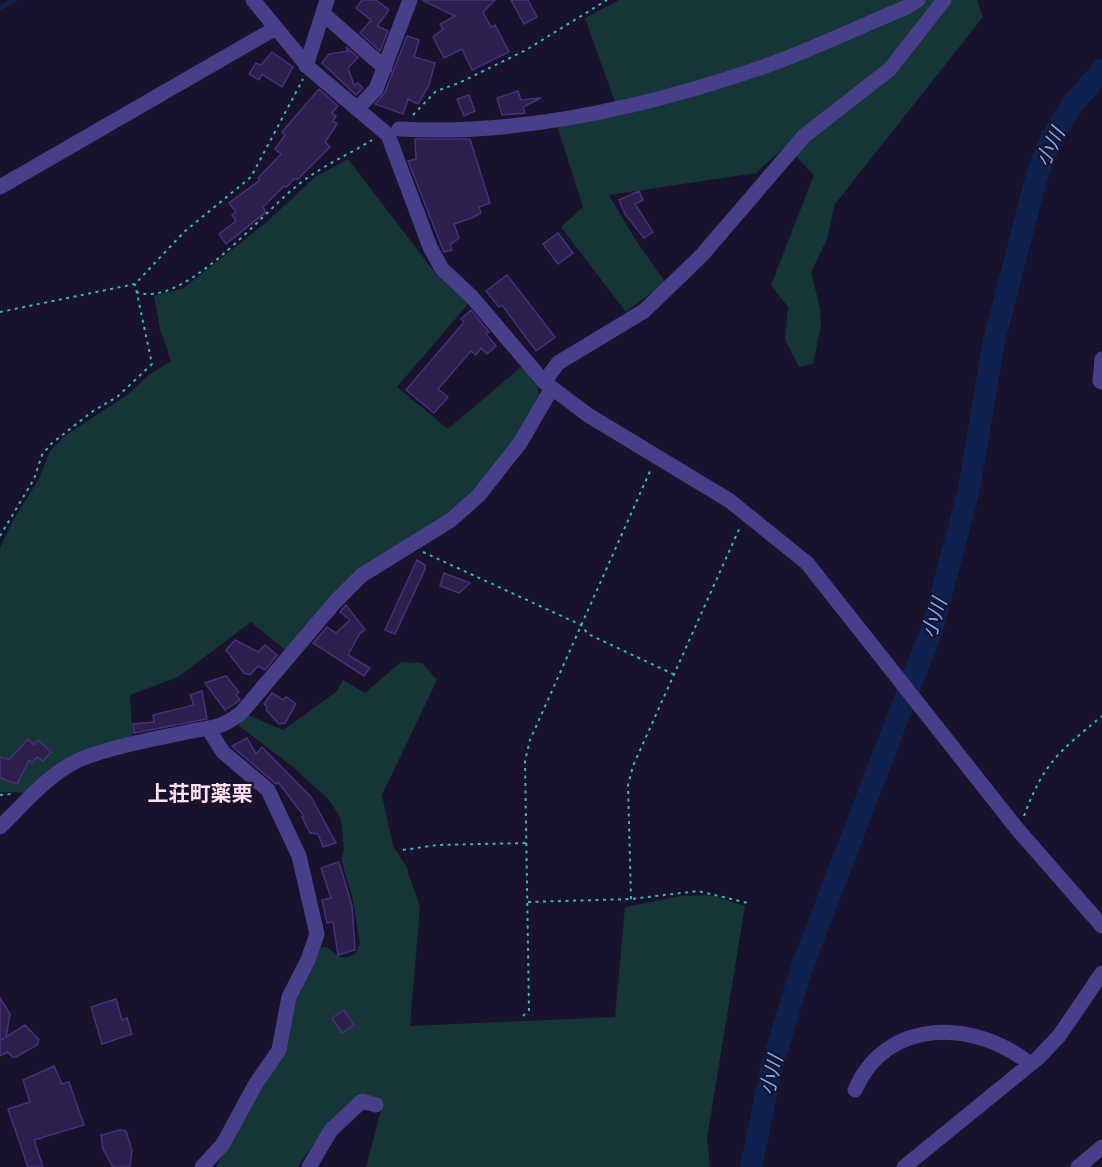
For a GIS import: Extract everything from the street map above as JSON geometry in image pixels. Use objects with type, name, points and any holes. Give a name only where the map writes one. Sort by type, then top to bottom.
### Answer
[{"type":"street","points":[[253,0],[274,29],[357,109],[392,131],[483,129],[586,114],[658,97],[761,68],[907,7],[918,0]]},
{"type":"street","points":[[308,62],[327,0]]},
{"type":"street","points":[[308,62],[321,42],[333,0]]},
{"type":"street","points":[[357,109],[376,89],[410,0]]},
{"type":"street","points":[[0,827],[61,770],[88,756],[190,731],[209,730],[227,723],[241,713],[335,602],[362,575],[451,520],[479,495],[520,443],[558,363],[644,311],[702,255],[804,136],[890,69],[945,0]]},
{"type":"street","points":[[328,18],[385,68]]},
{"type":"street","points":[[0,187],[274,29]]},
{"type":"street","points":[[392,131],[430,247],[442,269],[472,297],[548,385],[588,415],[656,459],[730,501],[807,563],[1018,830],[1102,926]]},
{"type":"street","points":[[1102,359],[1100,381],[1102,382]]},
{"type":"street","points":[[202,1167],[223,1144],[255,1085],[279,1050],[289,997],[308,960],[317,934],[299,856],[268,790],[223,752],[209,730]]},
{"type":"street","points":[[904,1167],[1030,1064],[1059,1036],[1102,973]]},
{"type":"street","points":[[855,1090],[867,1066],[878,1054],[906,1041],[942,1031],[970,1034],[993,1041],[1010,1048],[1030,1064]]},
{"type":"street","points":[[309,1167],[331,1130],[362,1101],[376,1105]]},
{"type":"street","points":[[1078,1167],[1102,1148]]},
{"type":"path","points":[[136,292],[152,295],[181,284],[245,234],[293,189],[392,131],[435,91],[526,50],[607,0]]},
{"type":"path","points":[[0,312],[135,284],[184,232],[251,177],[308,62]]},
{"type":"path","points":[[0,536],[34,479],[42,455],[51,444],[76,423],[117,397],[152,364],[135,284]]},
{"type":"path","points":[[523,1016],[529,1010],[525,760],[527,750],[656,459]]},
{"type":"path","points":[[632,899],[628,785],[633,766],[746,514]]},
{"type":"path","points":[[409,546],[581,625],[588,634],[674,674]]},
{"type":"path","points":[[1018,830],[1045,769],[1058,753],[1102,716]]},
{"type":"path","points":[[403,850],[437,845],[527,843]]},
{"type":"path","points":[[528,902],[632,899],[698,891],[748,903]]},
{"type":"green space","points":[[619,0],[977,0],[983,17],[835,204],[827,239],[811,272],[820,308],[821,325],[813,364],[799,367],[785,339],[788,307],[771,285],[814,175],[786,146],[756,173],[609,195],[635,239],[665,282],[626,312],[561,227],[583,207],[555,119],[617,108],[585,18]]},
{"type":"green space","points":[[348,159],[436,274],[469,303],[397,387],[448,429],[522,366],[538,388],[540,400],[487,479],[456,509],[389,553],[289,653],[251,622],[178,677],[130,695],[133,741],[28,793],[0,792],[0,548],[12,522],[39,479],[50,451],[66,435],[127,395],[149,375],[171,361],[160,329],[154,296],[184,288],[269,220],[315,177]]},
{"type":"green space","points":[[401,662],[422,663],[437,680],[382,795],[393,846],[406,866],[420,907],[410,1026],[615,1017],[625,907],[680,896],[710,895],[745,906],[707,1138],[710,1167],[366,1167],[383,1103],[359,1093],[312,1147],[298,1167],[216,1167],[283,1048],[290,1002],[318,948],[326,947],[340,956],[347,957],[356,953],[360,943],[352,896],[341,859],[344,850],[341,819],[329,800],[293,767],[238,725],[248,715],[283,730],[336,692],[343,680],[365,693]]},
{"type":"building","points":[[362,0],[376,0],[389,10],[377,26],[388,31],[380,51],[360,33],[371,20],[356,8]]},
{"type":"building","points":[[422,0],[495,0],[483,12],[491,27],[495,25],[509,52],[472,70],[462,49],[444,58],[433,37],[443,29],[440,24],[455,16]]},
{"type":"building","points":[[511,0],[528,0],[537,17],[524,24]]},
{"type":"building","points":[[407,36],[419,40],[414,57],[435,63],[429,85],[418,104],[408,99],[403,114],[375,104],[385,92]]},
{"type":"building","points":[[346,47],[358,57],[348,68],[354,85],[358,83],[363,88],[356,95],[322,63],[329,54],[348,51]]},
{"type":"building","points":[[272,52],[293,67],[282,87],[262,74],[259,80],[249,74],[256,63],[261,65]]},
{"type":"building","points":[[319,89],[338,106],[332,113],[336,116],[333,121],[337,124],[325,142],[330,147],[298,179],[284,186],[263,207],[266,212],[226,244],[219,234],[236,221],[232,215],[236,212],[229,203],[260,180],[258,178],[281,154],[275,149],[285,135],[282,132]]},
{"type":"building","points":[[518,91],[521,100],[541,98],[523,107],[525,113],[502,115],[497,98]]},
{"type":"building","points":[[469,95],[475,111],[464,116],[457,99]]},
{"type":"building","points":[[415,139],[470,139],[490,203],[479,207],[481,213],[454,224],[459,238],[450,245],[452,250],[444,252],[408,161],[416,159]]},
{"type":"building","points":[[639,191],[643,200],[635,204],[653,232],[644,238],[625,214],[619,200]]},
{"type":"building","points":[[558,233],[573,253],[558,264],[543,244]]},
{"type":"building","points":[[507,275],[555,337],[536,351],[502,305],[499,307],[486,291]]},
{"type":"building","points":[[471,310],[489,332],[486,334],[496,346],[487,354],[481,348],[476,355],[471,351],[438,389],[448,397],[434,413],[406,390],[464,322],[461,319]]},
{"type":"building","points":[[417,560],[425,565],[425,569],[395,634],[385,630]]},
{"type":"building","points":[[444,573],[470,583],[459,593],[440,586]]},
{"type":"building","points":[[346,605],[365,630],[360,633],[348,655],[370,668],[364,676],[313,643],[327,627],[336,633],[350,620],[340,612]]},
{"type":"building","points":[[235,640],[258,652],[265,645],[277,655],[265,670],[258,666],[250,675],[244,673],[226,650]]},
{"type":"building","points":[[226,676],[239,692],[236,694],[240,700],[225,710],[205,683]]},
{"type":"building","points":[[202,691],[207,719],[134,733],[133,724],[154,722],[153,715],[194,705],[190,695]]},
{"type":"building","points":[[272,693],[283,700],[286,697],[296,704],[285,723],[279,724],[266,710],[267,707],[264,704]]},
{"type":"building","points":[[247,738],[256,754],[262,747],[311,797],[336,843],[323,847],[318,834],[310,833],[302,817],[304,816],[278,782],[276,784],[232,746]]},
{"type":"building","points":[[28,739],[34,745],[38,740],[51,752],[43,761],[37,757],[32,763],[29,760],[17,784],[0,778],[0,757],[9,760]]},
{"type":"building","points":[[339,862],[352,906],[355,950],[338,955],[333,922],[327,923],[322,900],[331,898],[321,868]]},
{"type":"building","points":[[0,998],[10,1014],[6,1037],[25,1025],[39,1040],[37,1045],[16,1057],[12,1057],[8,1052],[0,1056],[0,1041],[3,1039],[0,1039]]},
{"type":"building","points":[[116,999],[122,1020],[127,1018],[132,1034],[102,1044],[91,1007]]},
{"type":"building","points":[[344,1010],[354,1025],[342,1033],[332,1018]]},
{"type":"building","points":[[54,1066],[62,1084],[69,1082],[84,1125],[34,1140],[43,1167],[28,1167],[8,1109],[30,1102],[23,1080]]},
{"type":"building","points":[[120,1130],[126,1131],[132,1150],[130,1167],[113,1167],[103,1149],[101,1135]]},
{"type":"waterway","points":[[0,8],[15,0]]},
{"type":"waterway","name":"小川","points":[[751,1167],[772,1066],[802,967],[933,626],[969,489],[994,341],[1037,175],[1051,139],[1072,105],[1102,70]]},
{"type":"district","name":"上荘町薬栗","points":[[200,794]]}]
